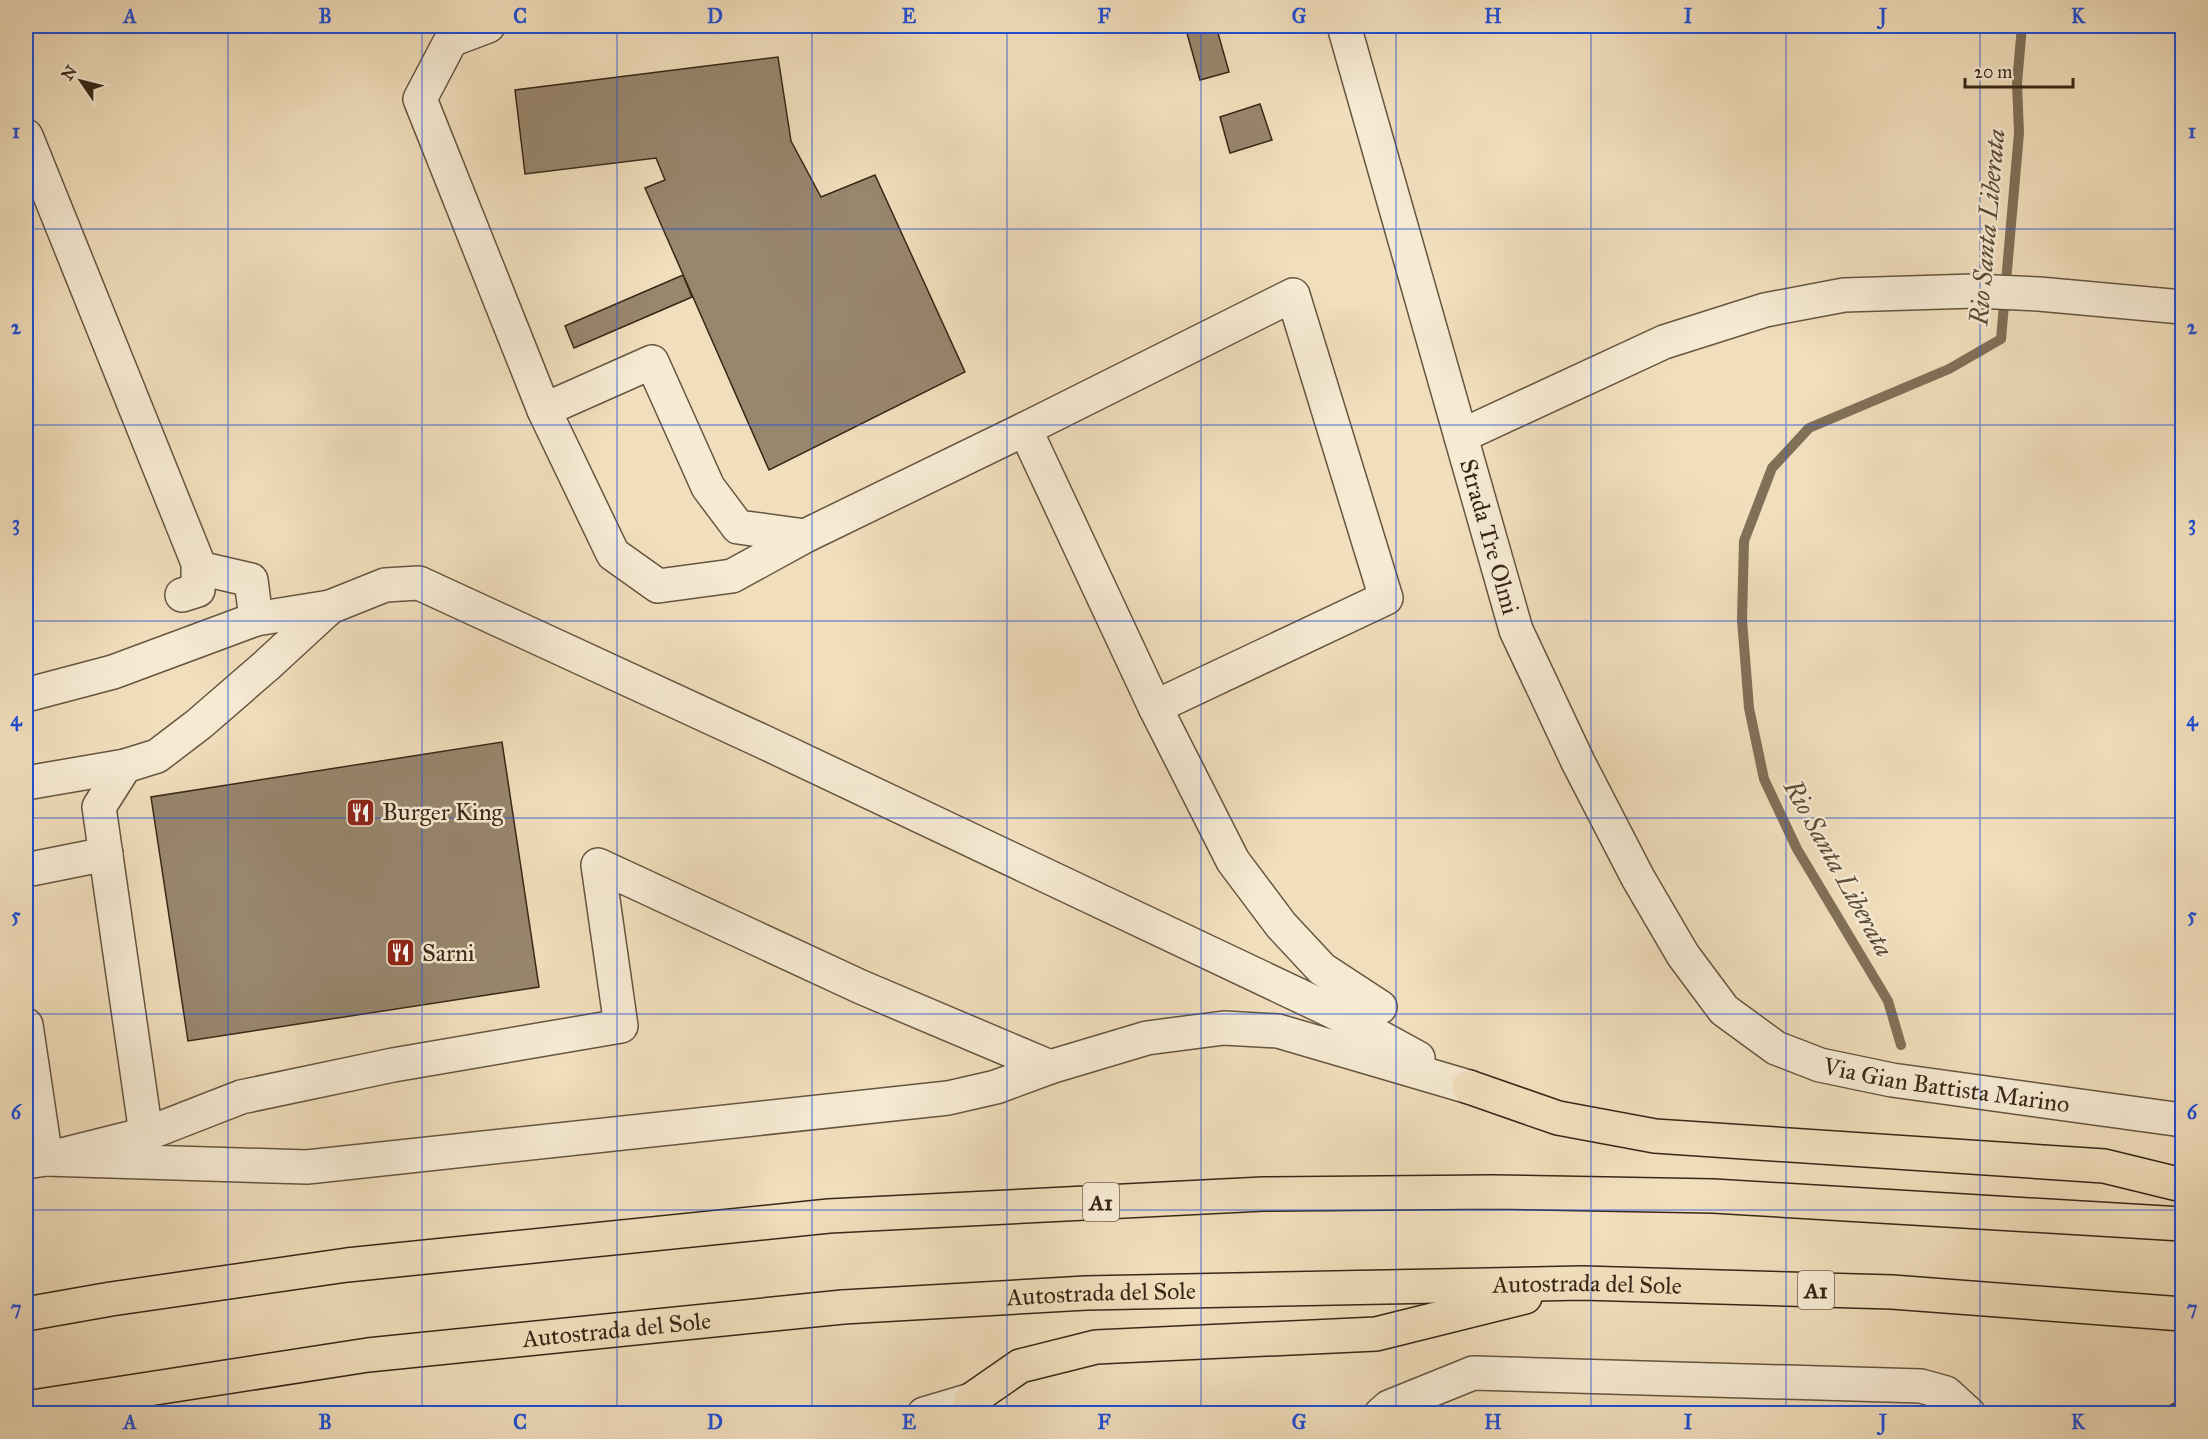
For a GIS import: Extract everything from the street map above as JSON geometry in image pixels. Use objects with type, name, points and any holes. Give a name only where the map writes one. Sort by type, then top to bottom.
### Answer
[{"type":"highway","points":[[1469,1087],[1558,1118],[1655,1136],[2104,1166],[2182,1185]]},
{"type":"highway","name":"A1","points":[[26,1314],[111,1299],[347,1265],[829,1216],[1263,1194],[1493,1192],[1713,1196],[2182,1224]]},
{"type":"highway","points":[[965,1407],[1020,1366],[1096,1347],[1376,1334],[1582,1283]]},
{"type":"highway","name":"Autostrada del Sole","points":[[26,1408],[368,1355],[843,1307],[1086,1293],[1582,1283],[1892,1292],[2182,1314]]},
{"type":"street","points":[[488,26],[451,40],[420,99],[544,410],[613,554],[658,586],[732,576],[805,536],[1293,295],[1386,598],[1155,707]]},
{"type":"street","name":"Strada Tre Olmi","points":[[1344,26],[1516,630],[1578,762],[1638,878],[1683,955],[1724,1010]]},
{"type":"street","points":[[26,136],[191,582],[251,580],[256,619]]},
{"type":"street","points":[[1461,436],[1664,342],[1765,310],[1844,295],[1974,291],[2039,294],[2182,307]]},
{"type":"street","points":[[544,410],[652,362],[708,487],[738,528],[805,536]]},
{"type":"street","points":[[1025,429],[1155,707],[1233,861],[1281,925],[1322,969],[1380,1007]]},
{"type":"street","points":[[26,696],[113,672],[256,619],[330,606],[385,585],[419,583],[755,738],[1332,1011],[1469,1087]]},
{"type":"street","points":[[26,783],[125,766],[157,756],[199,724],[330,606]]},
{"type":"street","points":[[125,766],[99,807],[146,1134]]},
{"type":"street","points":[[26,870],[106,854]]},
{"type":"street","points":[[36,1161],[146,1134],[241,1097],[393,1065],[621,1026],[598,865],[861,987],[1050,1067]]},
{"type":"street","name":"Via Gian Battista Marino","points":[[1724,1010],[1776,1048],[1821,1065],[1892,1080],[2182,1120]]},
{"type":"street","points":[[26,1025],[36,1161]]},
{"type":"street","points":[[36,1161],[307,1167],[948,1098],[996,1087],[1050,1067],[1147,1038],[1224,1028],[1278,1031],[1469,1087]]},
{"type":"street","points":[[1381,1413],[1389,1407],[1473,1373],[1921,1386],[1946,1393],[1969,1413]]},
{"type":"street","points":[[924,1413],[965,1407]]},
{"type":"building","points":[[1185,26],[1216,26],[1229,72],[1200,80]]},
{"type":"building","points":[[778,57],[791,141],[821,197],[875,175],[965,372],[769,470],[645,188],[665,180],[656,158],[525,174],[515,90]]},
{"type":"building","points":[[1260,104],[1272,140],[1230,153],[1220,117]]},
{"type":"building","points":[[683,275],[692,297],[574,348],[565,326]]},
{"type":"building","points":[[502,742],[539,987],[188,1041],[151,797]]},
{"type":"building","points":[[2182,1399],[2182,1414],[2170,1414],[2167,1407]]},
{"type":"waterway","name":"Rio Santa Liberata","points":[[1901,1045],[1888,1001],[1797,849],[1764,779],[1749,708],[1742,620],[1744,541],[1772,468],[1809,428],[1949,369],[2001,339],[2019,133],[2017,83],[2022,26]]},
{"type":"place","name":"Burger King","points":[[361,812]]},
{"type":"place","name":"Sarni","points":[[401,953]]}]
